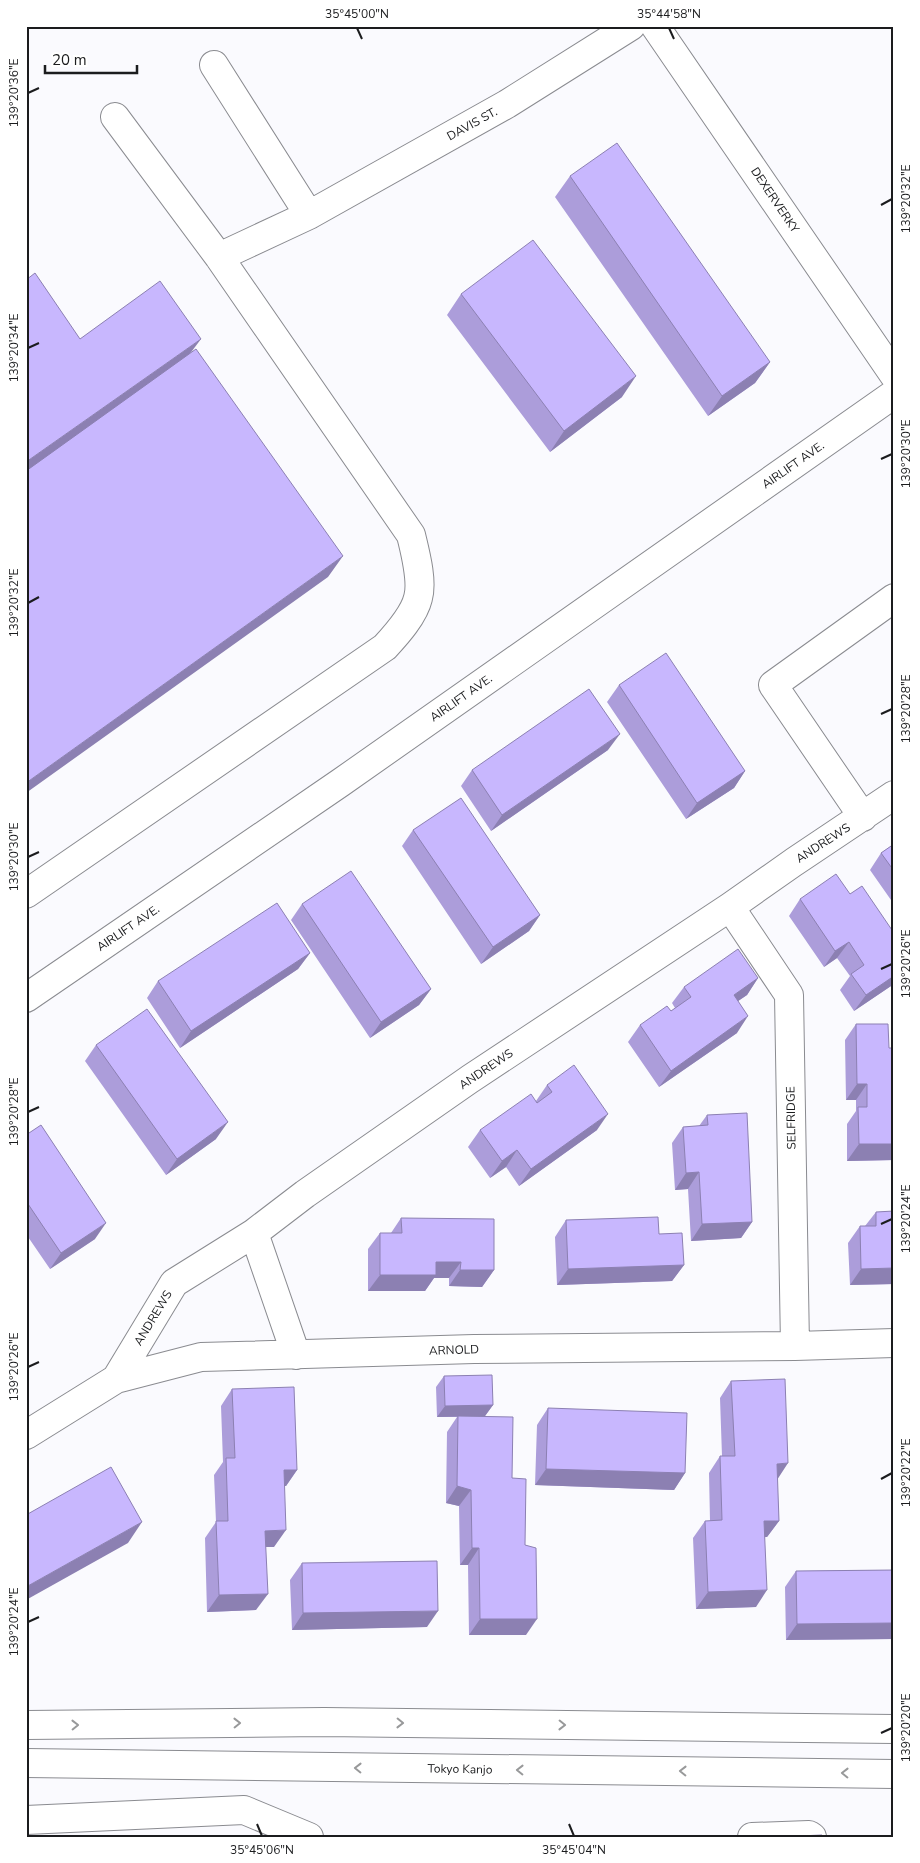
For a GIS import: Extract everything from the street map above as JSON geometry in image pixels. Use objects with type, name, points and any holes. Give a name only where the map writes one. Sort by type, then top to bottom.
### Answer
[{"type":"main road","name":"DAVIS ST.","points":[[219,257],[310,215],[508,104],[631,26]]},
{"type":"main road","name":"DEXERVERKY","points":[[655,26],[894,375]]},
{"type":"main road","points":[[214,65],[310,215]]},
{"type":"main road","points":[[26,894],[385,647],[404,626],[418,598],[418,569],[411,535],[219,257],[115,117]]},
{"type":"main road","name":"AIRLIFT AVE.","points":[[26,998],[332,789],[894,394]]},
{"type":"main road","points":[[863,817],[773,684],[894,598]]},
{"type":"main road","name":"ANDREWS","points":[[116,1379],[174,1283],[254,1233],[305,1194],[470,1079],[730,908],[794,862],[894,795]]},
{"type":"main road","name":"SELFRIDGE","points":[[730,908],[789,995],[795,1346]]},
{"type":"main road","points":[[254,1233],[296,1355]]},
{"type":"main road","name":"ARNOLD","points":[[116,1379],[201,1357],[474,1349],[795,1346],[894,1343]]},
{"type":"main road","points":[[26,1434],[116,1379]]},
{"type":"main road","points":[[26,1725],[324,1722],[894,1729]]},
{"type":"main road","name":"Tokyo Kanjo","points":[[26,1764],[894,1774]]},
{"type":"main road","points":[[26,1820],[244,1810],[309,1837]]},
{"type":"main road","points":[[752,1837],[809,1835],[812,1837]]},
{"type":"building","points":[[617,143],[770,362],[722,396],[570,176]]},
{"type":"building","points":[[533,240],[636,376],[564,431],[461,294]]},
{"type":"building","points":[[35,273],[80,339],[160,281],[201,339],[26,462],[26,280]]},
{"type":"building","points":[[196,349],[343,556],[26,783],[26,471]]},
{"type":"building","points":[[666,653],[745,771],[697,803],[619,685]]},
{"type":"building","points":[[589,689],[620,734],[502,815],[472,770]]},
{"type":"building","points":[[461,798],[540,915],[493,947],[413,830]]},
{"type":"building","points":[[894,844],[894,871],[881,853]]},
{"type":"building","points":[[351,871],[431,989],[381,1022],[302,904]]},
{"type":"building","points":[[836,874],[850,894],[862,886],[894,933],[894,976],[866,995],[851,974],[864,965],[849,942],[835,951],[800,899]]},
{"type":"building","points":[[277,903],[310,953],[191,1031],[158,981]]},
{"type":"building","points":[[738,949],[758,978],[734,995],[748,1016],[671,1071],[640,1025],[667,1006],[671,1011],[691,997],[684,987]]},
{"type":"building","points":[[147,1009],[228,1122],[177,1159],[96,1045]]},
{"type":"building","points":[[856,1024],[888,1024],[889,1048],[894,1048],[894,1144],[859,1144],[858,1107],[867,1107],[867,1084],[857,1084]]},
{"type":"building","points":[[574,1065],[608,1114],[531,1169],[517,1150],[502,1161],[480,1130],[531,1094],[537,1103],[552,1092],[547,1085]]},
{"type":"building","points":[[747,1113],[752,1222],[702,1224],[699,1172],[686,1173],[683,1127],[708,1125],[707,1115]]},
{"type":"building","points":[[41,1125],[106,1223],[61,1253],[26,1201],[26,1135]]},
{"type":"building","points":[[894,1211],[894,1268],[861,1269],[860,1226],[876,1226],[876,1212]]},
{"type":"building","points":[[658,1217],[659,1234],[682,1233],[684,1265],[568,1269],[566,1220]]},
{"type":"building","points":[[401,1218],[494,1219],[494,1270],[460,1270],[461,1262],[436,1262],[436,1275],[380,1275],[380,1233],[402,1233]]},
{"type":"building","points":[[492,1375],[493,1405],[445,1406],[444,1376]]},
{"type":"building","points":[[785,1379],[788,1463],[777,1464],[779,1521],[764,1521],[767,1590],[708,1592],[705,1521],[722,1520],[720,1456],[735,1456],[731,1381]]},
{"type":"building","points":[[294,1387],[297,1470],[284,1470],[286,1530],[265,1531],[268,1594],[219,1595],[216,1521],[228,1521],[226,1458],[235,1458],[232,1389]]},
{"type":"building","points":[[548,1408],[687,1413],[685,1473],[546,1469]]},
{"type":"building","points":[[458,1416],[513,1417],[512,1478],[526,1479],[525,1545],[536,1548],[537,1619],[480,1619],[479,1548],[472,1548],[471,1490],[457,1486]]},
{"type":"building","points":[[111,1467],[142,1522],[26,1587],[26,1515]]},
{"type":"building","points":[[437,1561],[438,1611],[303,1613],[302,1563]]},
{"type":"building","points":[[894,1570],[894,1623],[797,1624],[796,1571]]},
{"type":"building","points":[[822,1835],[822,1837],[775,1837]]}]
